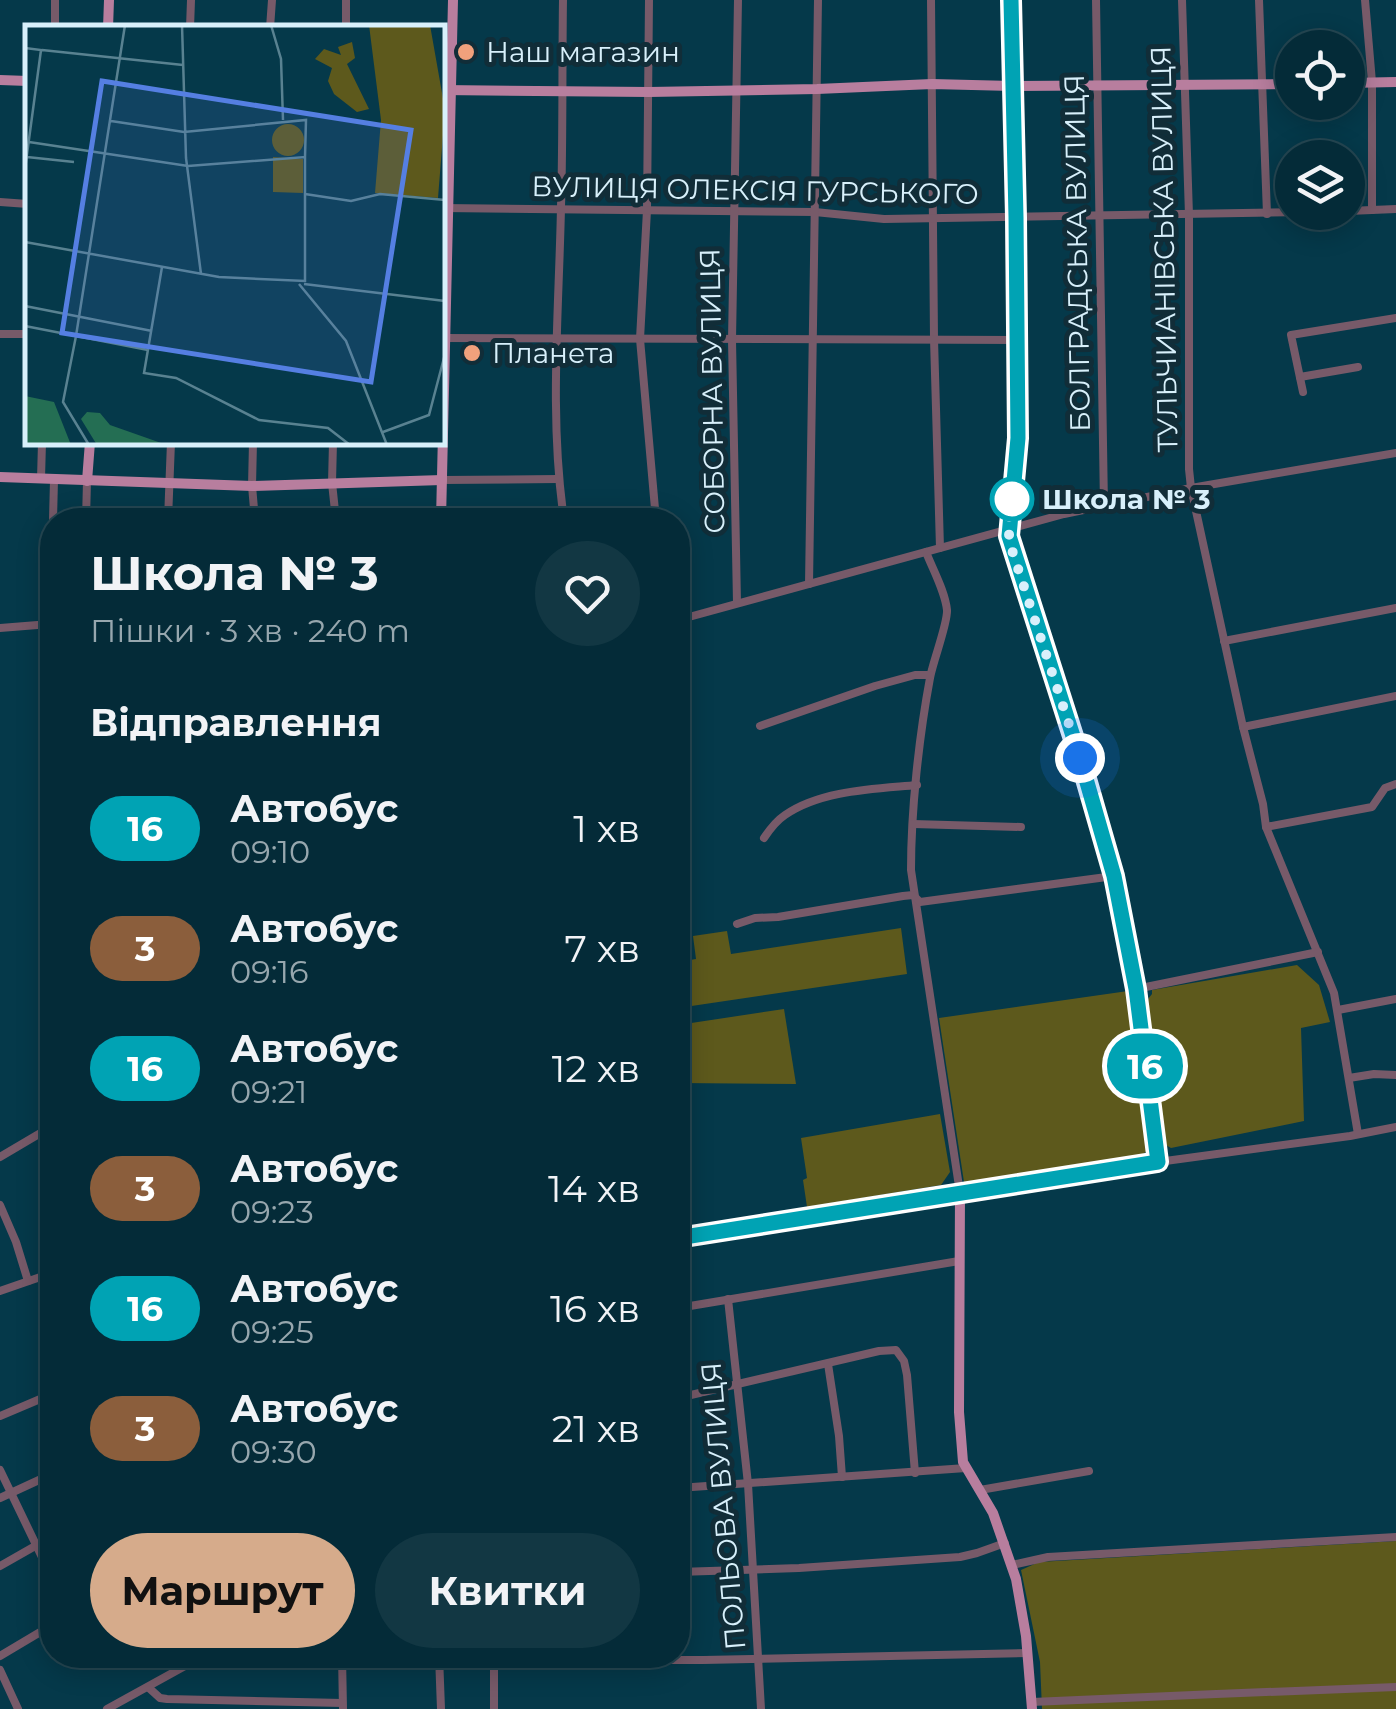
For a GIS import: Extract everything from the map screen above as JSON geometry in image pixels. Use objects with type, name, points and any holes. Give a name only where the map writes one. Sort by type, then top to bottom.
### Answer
[{"type":"main road","points":[[445,208],[446,90],[453,0]]},
{"type":"main road","points":[[690,1236],[1158,1162],[1136,989],[1114,876],[1008,530],[1018,438],[1010,0]]},
{"type":"main road","points":[[0,80],[25,81]]},
{"type":"main road","points":[[1365,82],[1396,82]]},
{"type":"main road","points":[[446,90],[649,92],[932,84],[1275,84]]},
{"type":"main road","points":[[87,481],[90,445]]},
{"type":"main road","points":[[441,508],[442,445]]},
{"type":"main road","points":[[0,477],[252,486],[442,480]]},
{"type":"main road","points":[[960,1193],[960,1438],[966,1468],[993,1513],[1012,1565],[1020,1596],[1032,1705]]},
{"type":"street","points":[[55,25],[56,0]]},
{"type":"street","points":[[190,25],[191,0]]},
{"type":"street","points":[[270,25],[272,0]]},
{"type":"street","points":[[562,508],[555,339],[563,0]]},
{"type":"street","points":[[649,0],[647,210],[640,339],[655,508]]},
{"type":"street","name":"СОБОРНА ВУЛИЦЯ","points":[[737,602],[732,340],[738,0]]},
{"type":"street","points":[[809,584],[818,0]]},
{"type":"street","points":[[931,0],[940,548]]},
{"type":"street","name":"БОЛГРАДСЬКА ВУЛИЦЯ","points":[[1096,0],[1104,506]]},
{"type":"street","name":"ТУЛЬЧИАНІВСЬКА ВУЛИЦЯ","points":[[1182,0],[1188,215],[1188,469],[1266,827],[1334,993],[1358,1134]]},
{"type":"street","points":[[1259,0],[1266,214]]},
{"type":"street","points":[[1365,0],[1372,82],[1372,210]]},
{"type":"street","points":[[0,202],[25,204]]},
{"type":"street","name":"ВУЛИЦЯ ОЛЕКСІЯ ГУРСЬКОГО","points":[[445,208],[816,212],[884,219],[1275,214]]},
{"type":"street","points":[[1365,210],[1396,209]]},
{"type":"street","points":[[1302,392],[1291,334],[1396,318]]},
{"type":"street","points":[[445,338],[1017,340]]},
{"type":"street","points":[[1300,377],[1358,366]]},
{"type":"street","points":[[41,479],[42,445]]},
{"type":"street","points":[[168,508],[171,445]]},
{"type":"street","points":[[253,445],[254,508]]},
{"type":"street","points":[[334,445],[335,508]]},
{"type":"street","points":[[690,616],[1047,518],[1191,488],[1396,453]]},
{"type":"street","points":[[442,480],[558,479]]},
{"type":"street","points":[[53,508],[54,480]]},
{"type":"street","points":[[86,508],[87,481]]},
{"type":"street","points":[[926,552],[947,611],[930,675],[916,786],[911,856],[913,895],[960,1193]]},
{"type":"street","points":[[1224,641],[1396,608]]},
{"type":"street","points":[[0,628],[40,625]]},
{"type":"street","points":[[760,726],[874,686],[930,675]]},
{"type":"street","points":[[1243,727],[1396,696]]},
{"type":"street","points":[[1266,827],[1372,807],[1384,788],[1396,784]]},
{"type":"street","points":[[764,838],[784,815],[808,804],[844,794],[916,786]]},
{"type":"street","points":[[913,824],[1021,827]]},
{"type":"street","points":[[913,895],[920,902],[1114,876]]},
{"type":"street","points":[[737,924],[913,895]]},
{"type":"street","points":[[1136,989],[1318,952]]},
{"type":"street","points":[[1338,1010],[1396,999]]},
{"type":"street","points":[[1349,1078],[1396,1075]]},
{"type":"street","points":[[1158,1162],[1396,1128]]},
{"type":"street","points":[[0,1157],[40,1138]]},
{"type":"street","points":[[0,1206],[28,1282]]},
{"type":"street","points":[[690,1306],[959,1261]]},
{"type":"street","points":[[0,1291],[40,1278]]},
{"type":"street","name":"ПОЛЬОВА ВУЛИЦЯ","points":[[728,1299],[748,1484],[761,1709]]},
{"type":"street","points":[[690,1395],[896,1350],[901,1354],[908,1389],[914,1472]]},
{"type":"street","points":[[828,1364],[842,1477]]},
{"type":"street","points":[[0,1416],[40,1399]]},
{"type":"street","points":[[690,1487],[966,1468]]},
{"type":"street","points":[[0,1470],[40,1550]]},
{"type":"street","points":[[980,1490],[1090,1472]]},
{"type":"street","points":[[0,1498],[40,1479]]},
{"type":"street","points":[[1012,1565],[1048,1557],[1396,1537]]},
{"type":"street","points":[[690,1572],[960,1556],[1005,1543]]},
{"type":"street","points":[[0,1566],[38,1545]]},
{"type":"street","points":[[0,1656],[40,1633]]},
{"type":"street","points":[[690,1659],[1028,1653]]},
{"type":"street","points":[[107,1709],[182,1668]]},
{"type":"street","points":[[149,1688],[166,1699],[342,1706],[342,1668]]},
{"type":"street","points":[[440,1668],[442,1709]]},
{"type":"street","points":[[494,1668],[494,1709]]},
{"type":"street","points":[[0,1670],[18,1709]]},
{"type":"street","points":[[1032,1705],[1396,1687]]},
{"type":"shaded area","points":[[901,928],[907,974],[690,1006],[690,960],[696,959],[693,936],[727,931],[731,954]]},
{"type":"shaded area","points":[[1297,965],[1319,985],[1330,1022],[1301,1028],[1304,1121],[1171,1148],[1164,1144],[1148,999],[1152,990]]},
{"type":"shaded area","points":[[1128,991],[1147,1151],[1136,1159],[964,1182],[939,1018]]},
{"type":"shaded area","points":[[784,1009],[796,1084],[690,1083],[690,1023]]},
{"type":"shaded area","points":[[940,1114],[950,1172],[941,1185],[807,1207],[801,1138]]},
{"type":"shaded area","points":[[1396,1541],[1396,1709],[1042,1709],[1040,1662],[1021,1570],[1039,1562]]},
{"type":"bus line","name":"16","points":[[690,1236],[1158,1162],[1136,989],[1114,876],[1009,536],[1018,438],[1011,0]]},
{"type":"place","name":"Наш магазин","points":[[466,52]]},
{"type":"place","name":"Планета","points":[[472,353]]},
{"type":"place","name":"Школа № 3","points":[[1012,499]]},
{"type":"route","points":[[1012,499],[1010,544],[1080,758]]}]
